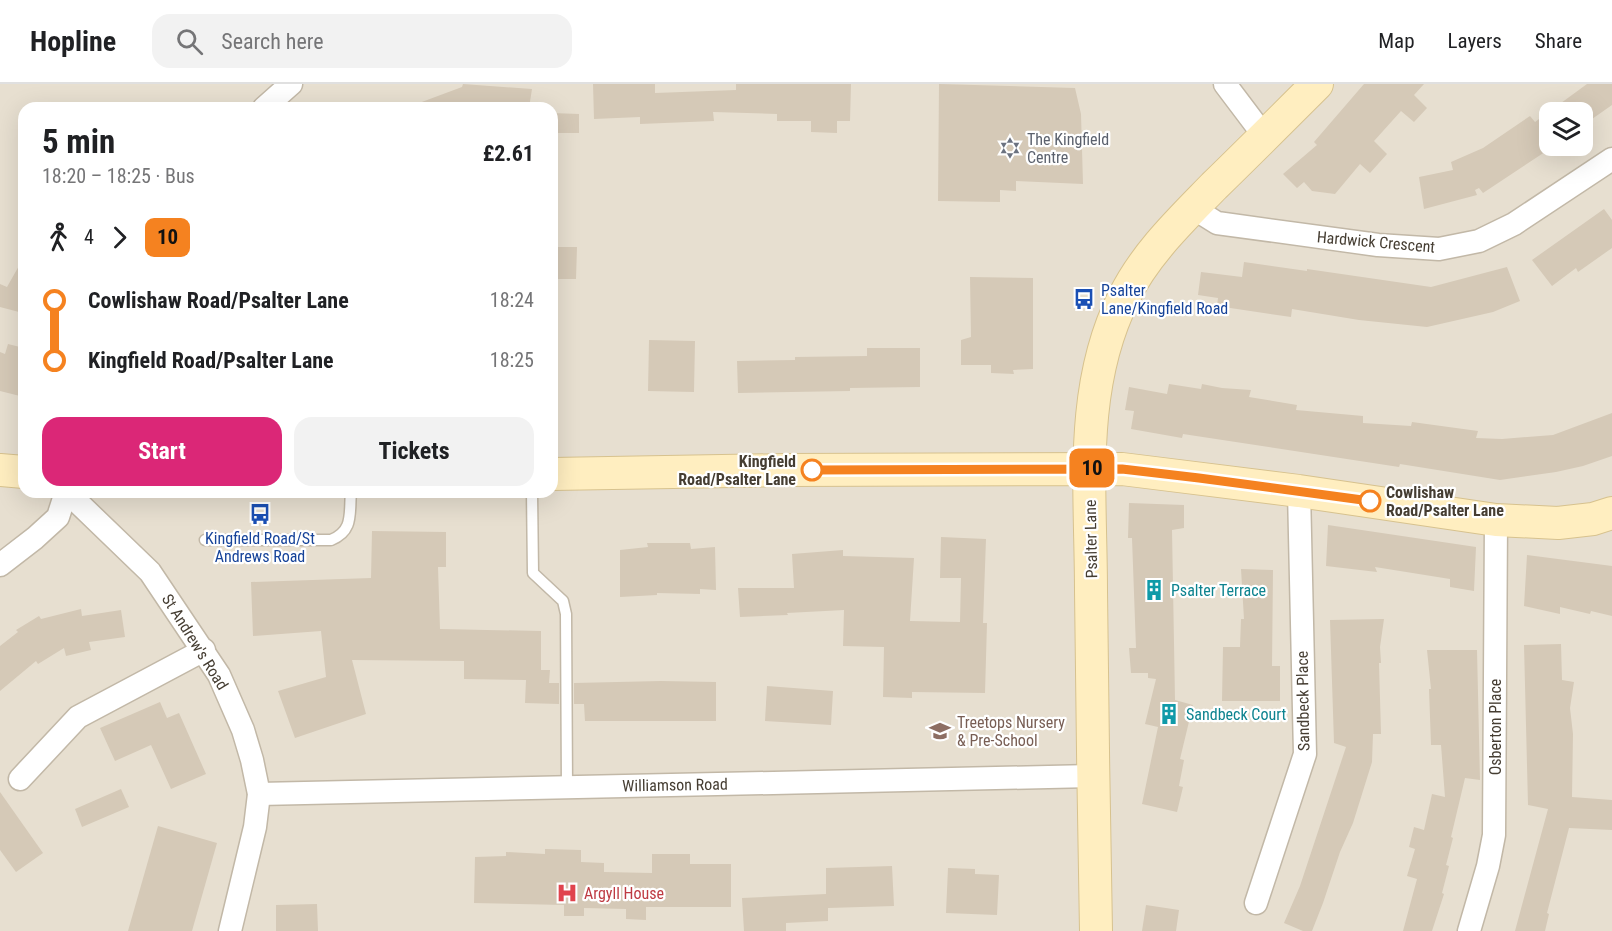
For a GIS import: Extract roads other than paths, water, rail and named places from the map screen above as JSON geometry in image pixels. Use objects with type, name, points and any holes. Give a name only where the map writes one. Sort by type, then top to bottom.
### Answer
[{"type":"street","points":[[271,102],[291,84]]},
{"type":"street","points":[[1225,84],[1265,137]]},
{"type":"street","name":"Psalter Lane","points":[[1096,931],[1092,776],[1090,468],[1094,394],[1106,340],[1124,297],[1152,253],[1193,208],[1317,84]]},
{"type":"street","name":"Hardwick Crescent","points":[[1193,208],[1217,223],[1378,245],[1439,249],[1479,241],[1514,224],[1612,159]]},
{"type":"street","points":[[558,474],[1090,468],[1135,470],[1299,491],[1496,520],[1558,523],[1606,519]]},
{"type":"street","points":[[0,470],[18,472]]},
{"type":"street","name":"Sandbeck Place","points":[[1256,903],[1305,754],[1299,491]]},
{"type":"street","points":[[0,565],[58,517],[65,498]]},
{"type":"street","name":"St Andrew's Road","points":[[73,498],[150,572],[219,675],[243,730],[259,794],[255,828],[230,931]]},
{"type":"street","name":"Osberton Place","points":[[1469,931],[1488,866],[1494,835],[1496,520]]},
{"type":"street","points":[[20,779],[78,717],[204,650]]},
{"type":"street","name":"Williamson Road","points":[[259,794],[1092,776]]},
{"type":"lane","points":[[205,540],[331,540],[343,536],[348,529],[351,498]]},
{"type":"lane","points":[[532,498],[533,573],[563,601],[566,614],[567,788]]},
{"type":"place","name":"The Kingfield Centre","points":[[1010,148]]},
{"type":"place","name":"Psalter Lane/Kingfield Road","points":[[1084,299]]},
{"type":"place","name":"Kingfield Road/Psalter Lane","points":[[812,470]]},
{"type":"place","name":"Cowlishaw Road/Psalter Lane","points":[[1370,501]]},
{"type":"place","name":"Kingfield Road/St Andrews Road","points":[[260,514]]},
{"type":"place","name":"Psalter Terrace","points":[[1154,590]]},
{"type":"place","name":"Sandbeck Court","points":[[1169,714]]},
{"type":"place","name":"Treetops Nursery & Pre-School","points":[[940,731]]},
{"type":"place","name":"Argyll House","points":[[567,893]]}]
